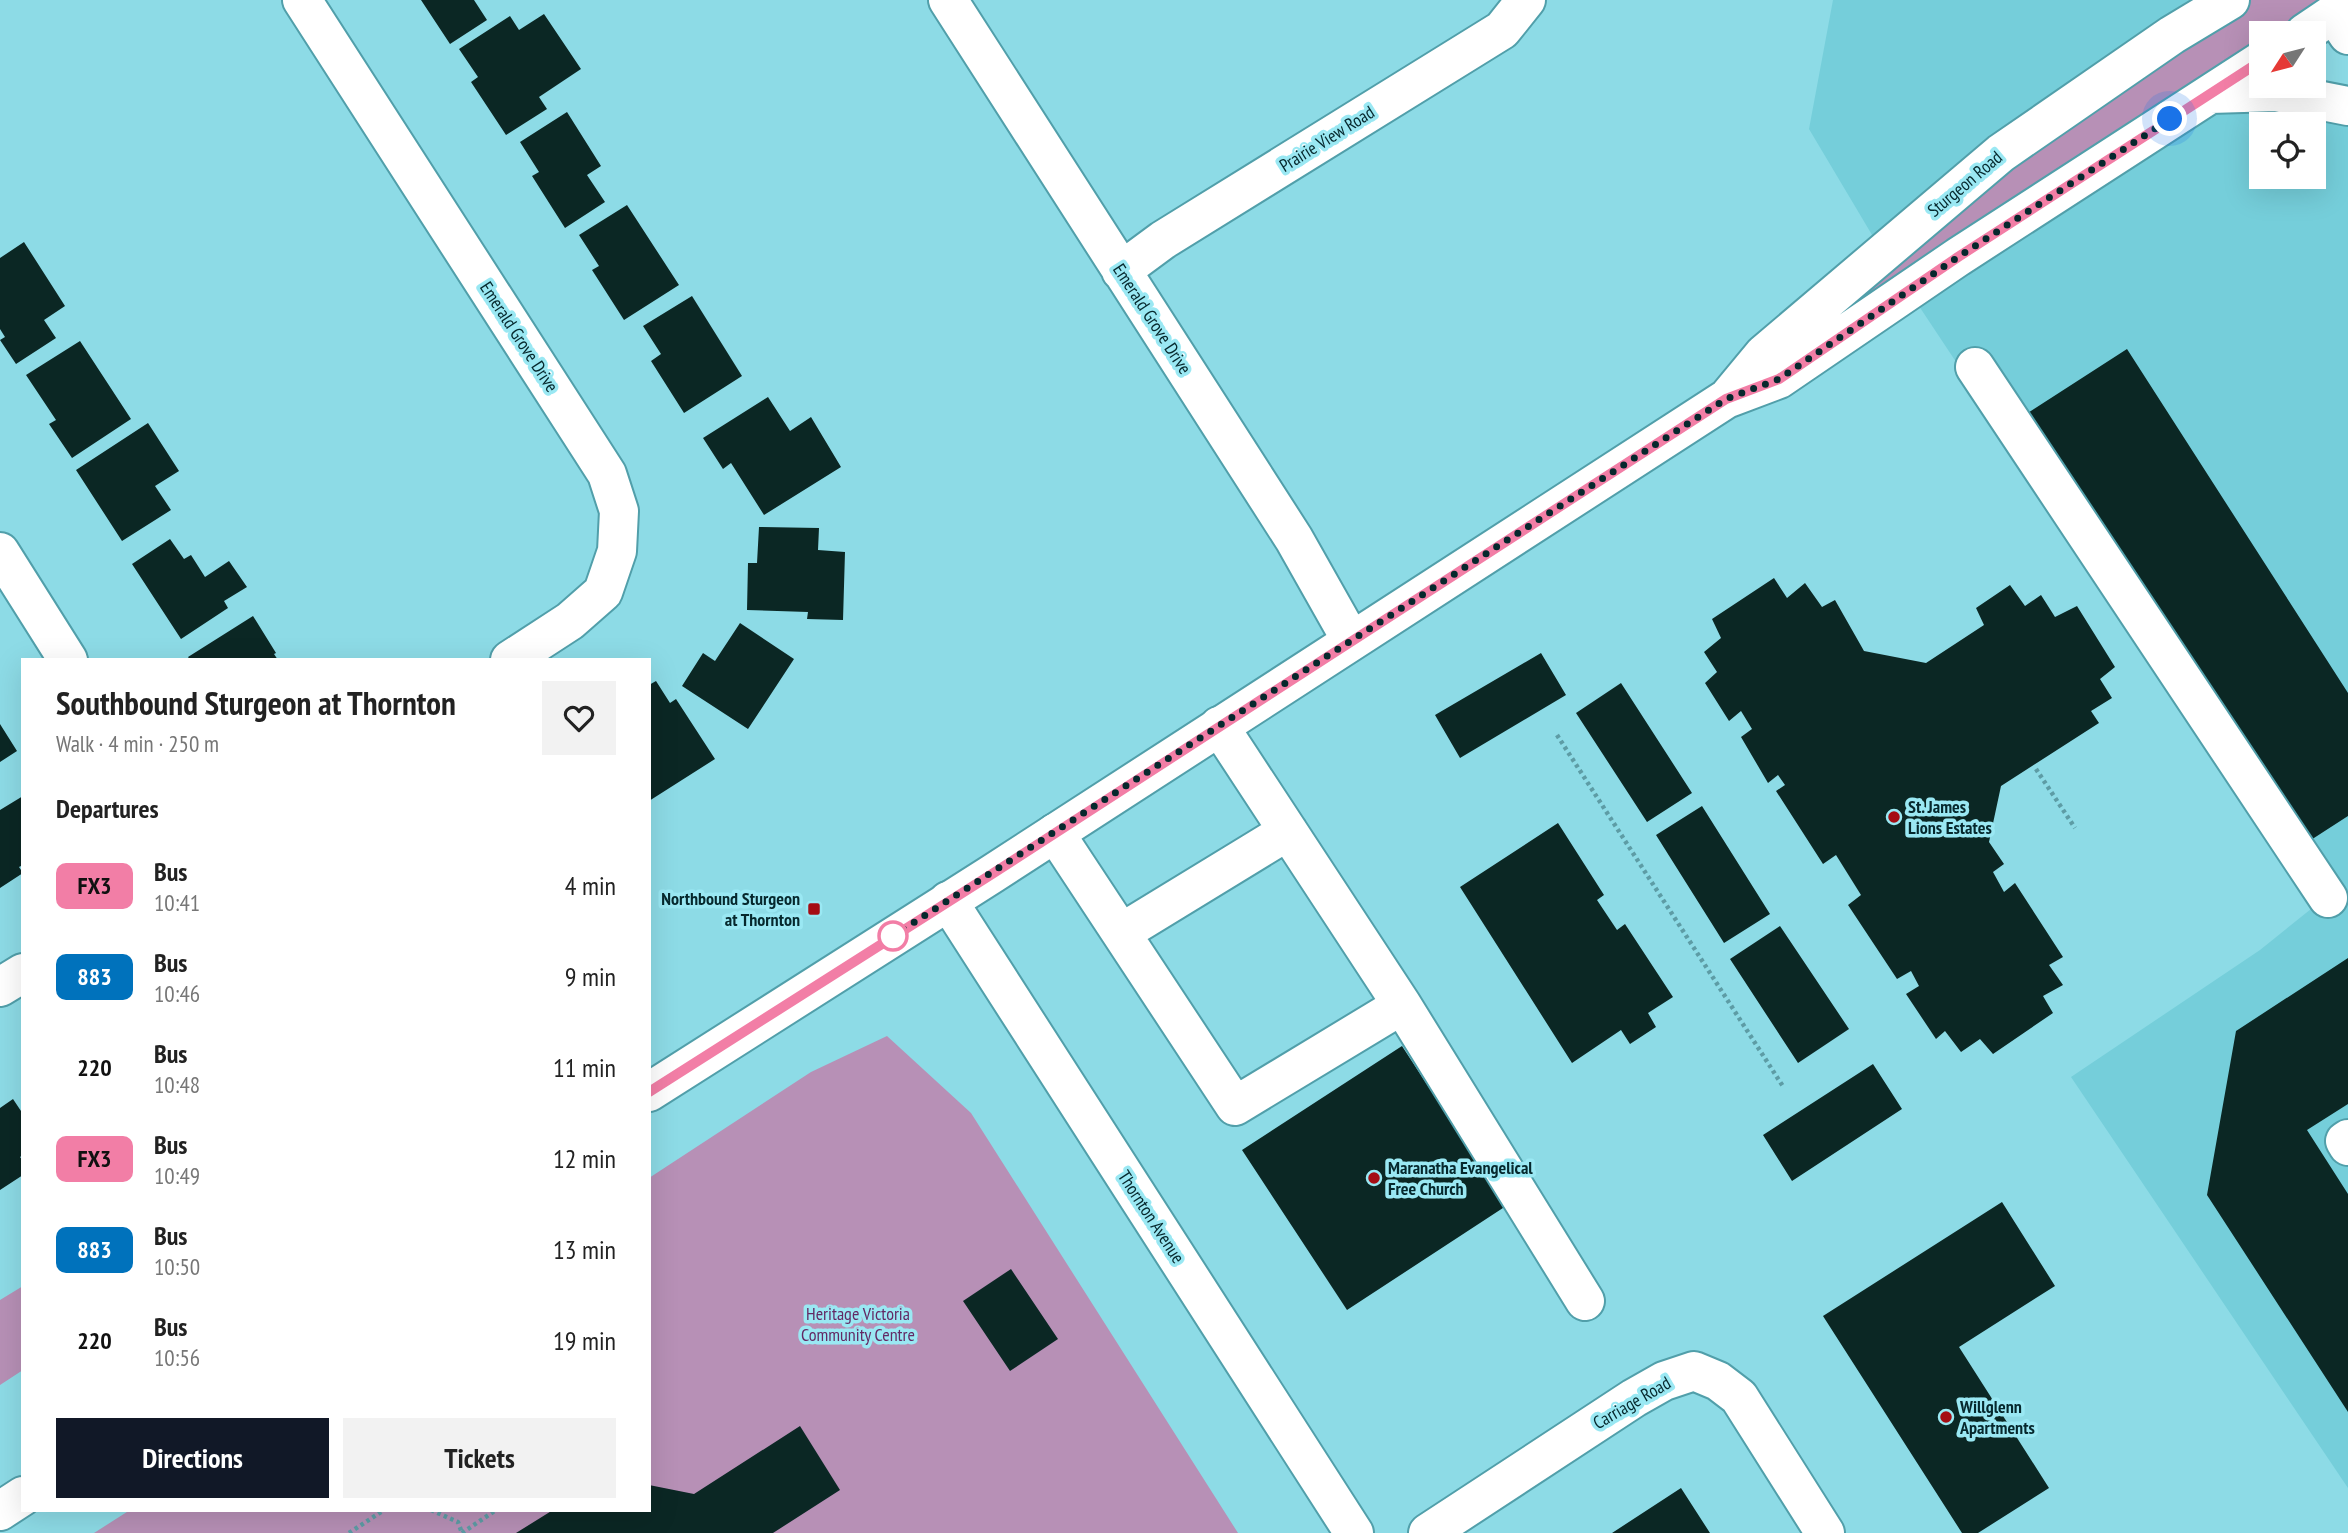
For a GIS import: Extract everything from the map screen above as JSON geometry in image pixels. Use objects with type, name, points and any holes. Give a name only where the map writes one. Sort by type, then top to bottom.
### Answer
[{"type":"street","name":"Emerald Grove Drive","points":[[302,0],[607,474],[619,511],[617,551],[604,592],[570,621],[513,658]]},
{"type":"street","name":"Emerald Grove Drive","points":[[948,0],[1294,539],[1351,640]]},
{"type":"street","name":"Prairie View Road","points":[[1121,271],[1163,240],[1502,30],[1526,0]]},
{"type":"street","points":[[2172,36],[2190,0]]},
{"type":"street","name":"Sturgeon Road","points":[[1726,399],[1764,354],[2001,153],[2172,36],[2230,0]]},
{"type":"street","name":"Sturgeon Road","points":[[651,1091],[1726,399],[1779,379],[1958,257],[2249,68]]},
{"type":"street","points":[[2208,94],[2276,92],[2348,106]]},
{"type":"street","points":[[1975,367],[2328,898]]},
{"type":"street","points":[[0,552],[67,658]]},
{"type":"street","points":[[1219,726],[1402,1005],[1586,1301]]},
{"type":"street","points":[[1121,933],[1288,831]]},
{"type":"street","points":[[1055,833],[1235,1106],[1402,1005]]},
{"type":"street","name":"Thornton Avenue","points":[[947,901],[1354,1533]]},
{"type":"street","points":[[0,987],[21,974]]},
{"type":"street","points":[[2348,1139],[2345,1141],[2348,1146]]},
{"type":"street","name":"Carriage Road","points":[[1428,1533],[1634,1398],[1664,1381],[1694,1371],[1718,1381],[1739,1397],[1825,1533]]},
{"type":"street","points":[[0,1511],[21,1497]]},
{"type":"path","points":[[1557,735],[1784,1088]]},
{"type":"path","points":[[2036,769],[2075,828]]},
{"type":"path","points":[[349,1533],[381,1512]]},
{"type":"path","points":[[436,1512],[458,1522],[462,1533],[493,1512]]},
{"type":"shaded area","points":[[1833,0],[2230,0],[1884,255],[1809,129]]},
{"type":"shaded area","points":[[2208,94],[2348,106],[2348,1488],[2071,1077],[2260,950],[2316,905],[1909,291]]},
{"type":"green space","points":[[2230,0],[2324,0],[2312,21],[2249,21],[2249,69],[1779,379],[1764,354]]},
{"type":"green space","name":"Heritage Victoria Community Centre","points":[[887,1036],[971,1113],[1238,1533],[94,1533],[127,1512],[651,1512],[651,1177],[811,1072]]},
{"type":"green space","points":[[21,1287],[21,1371],[0,1385],[0,1300]]},
{"type":"building","points":[[421,0],[474,0],[487,20],[450,44]]},
{"type":"building","points":[[544,14],[581,69],[539,97],[547,109],[506,135],[471,82],[478,77],[459,49],[510,16],[519,30]]},
{"type":"building","points":[[567,112],[601,166],[587,175],[605,202],[565,228],[532,176],[539,172],[520,142]]},
{"type":"building","points":[[627,205],[679,285],[624,320],[592,270],[599,266],[579,235]]},
{"type":"building","points":[[24,242],[65,306],[44,320],[56,338],[16,364],[0,340],[5,337],[0,329],[0,258]]},
{"type":"building","points":[[692,296],[742,376],[684,413],[651,361],[661,354],[643,326]]},
{"type":"building","points":[[80,341],[131,419],[72,458],[49,424],[56,420],[26,375]]},
{"type":"building","points":[[2127,349],[2348,693],[2348,816],[2300,847],[2023,416]]},
{"type":"building","points":[[768,397],[790,431],[811,417],[841,467],[764,515],[731,463],[723,469],[703,438]]},
{"type":"building","points":[[148,423],[179,471],[155,486],[171,510],[122,541],[76,470]]},
{"type":"building","points":[[759,527],[819,528],[818,550],[845,552],[843,620],[807,619],[808,612],[747,610],[748,563],[757,563]]},
{"type":"building","points":[[170,539],[184,559],[191,555],[205,577],[229,561],[247,587],[224,601],[228,608],[181,639],[132,564]]},
{"type":"building","name":"St. James Lions Estates","points":[[1774,578],[1787,598],[1805,583],[1822,607],[1835,600],[1864,651],[1926,663],[1984,625],[1976,608],[2010,585],[2025,606],[2041,595],[2055,617],[2077,606],[2115,667],[2100,679],[2112,698],[2091,711],[2099,723],[2001,786],[1989,842],[2004,864],[1993,872],[2004,892],[2015,883],[2063,957],[2049,965],[2063,985],[2043,996],[2053,1013],[1993,1054],[1980,1039],[1961,1052],[1945,1031],[1936,1039],[1906,994],[1919,986],[1911,971],[1897,979],[1848,905],[1861,895],[1836,855],[1823,864],[1776,791],[1785,785],[1778,775],[1768,783],[1741,737],[1752,729],[1741,711],[1729,721],[1705,683],[1717,672],[1704,652],[1721,638],[1712,619]]},
{"type":"building","points":[[253,616],[277,658],[189,658]]},
{"type":"building","points":[[740,623],[794,659],[748,729],[682,686],[703,653],[715,661]]},
{"type":"building","points":[[1541,653],[1566,695],[1460,758],[1435,715]]},
{"type":"building","points":[[656,681],[670,703],[676,699],[715,759],[651,800],[651,684]]},
{"type":"building","points":[[1621,683],[1692,793],[1647,822],[1576,713]]},
{"type":"building","points":[[0,724],[17,751],[0,762]]},
{"type":"building","points":[[21,797],[21,874],[0,888],[0,810]]},
{"type":"building","points":[[1702,806],[1770,914],[1724,943],[1656,835]]},
{"type":"building","points":[[1558,823],[1604,895],[1597,900],[1617,930],[1625,924],[1673,997],[1648,1013],[1656,1027],[1630,1044],[1621,1030],[1572,1063],[1460,887]]},
{"type":"building","points":[[1780,926],[1849,1029],[1798,1063],[1730,959]]},
{"type":"building","points":[[2348,958],[2348,1104],[2307,1130],[2348,1194],[2348,1412],[2207,1195],[2236,1031]]},
{"type":"building","name":"Maranatha Evangelical Free Church","points":[[1402,1046],[1506,1206],[1347,1310],[1242,1150]]},
{"type":"building","points":[[1873,1064],[1902,1109],[1792,1181],[1763,1135]]},
{"type":"building","points":[[13,1099],[21,1111],[21,1176],[0,1190],[0,1108]]},
{"type":"building","name":"Willglenn Apartments","points":[[2002,1202],[2055,1286],[1959,1347],[2049,1488],[1978,1533],[1962,1533],[1823,1316]]},
{"type":"building","points":[[1011,1269],[1058,1339],[1010,1371],[963,1301]]},
{"type":"building","points":[[800,1426],[840,1490],[773,1533],[516,1533],[550,1512],[651,1512],[651,1485],[694,1494]]},
{"type":"building","points":[[1681,1488],[1710,1533],[1612,1533]]},
{"type":"bus line","name":"FX3","points":[[651,1091],[992,874],[1726,399],[1779,379],[1958,257],[2249,69]]},
{"type":"place","name":"St. James Lions Estates","points":[[1894,817]]},
{"type":"place","name":"Northbound Sturgeon at Thornton","points":[[814,909]]},
{"type":"place","name":"Maranatha Evangelical Free Church","points":[[1374,1178]]},
{"type":"place","name":"Willglenn Apartments","points":[[1946,1417]]},
{"type":"route","points":[[893,936],[1726,399],[1779,379],[1958,257],[2170,119]]}]
